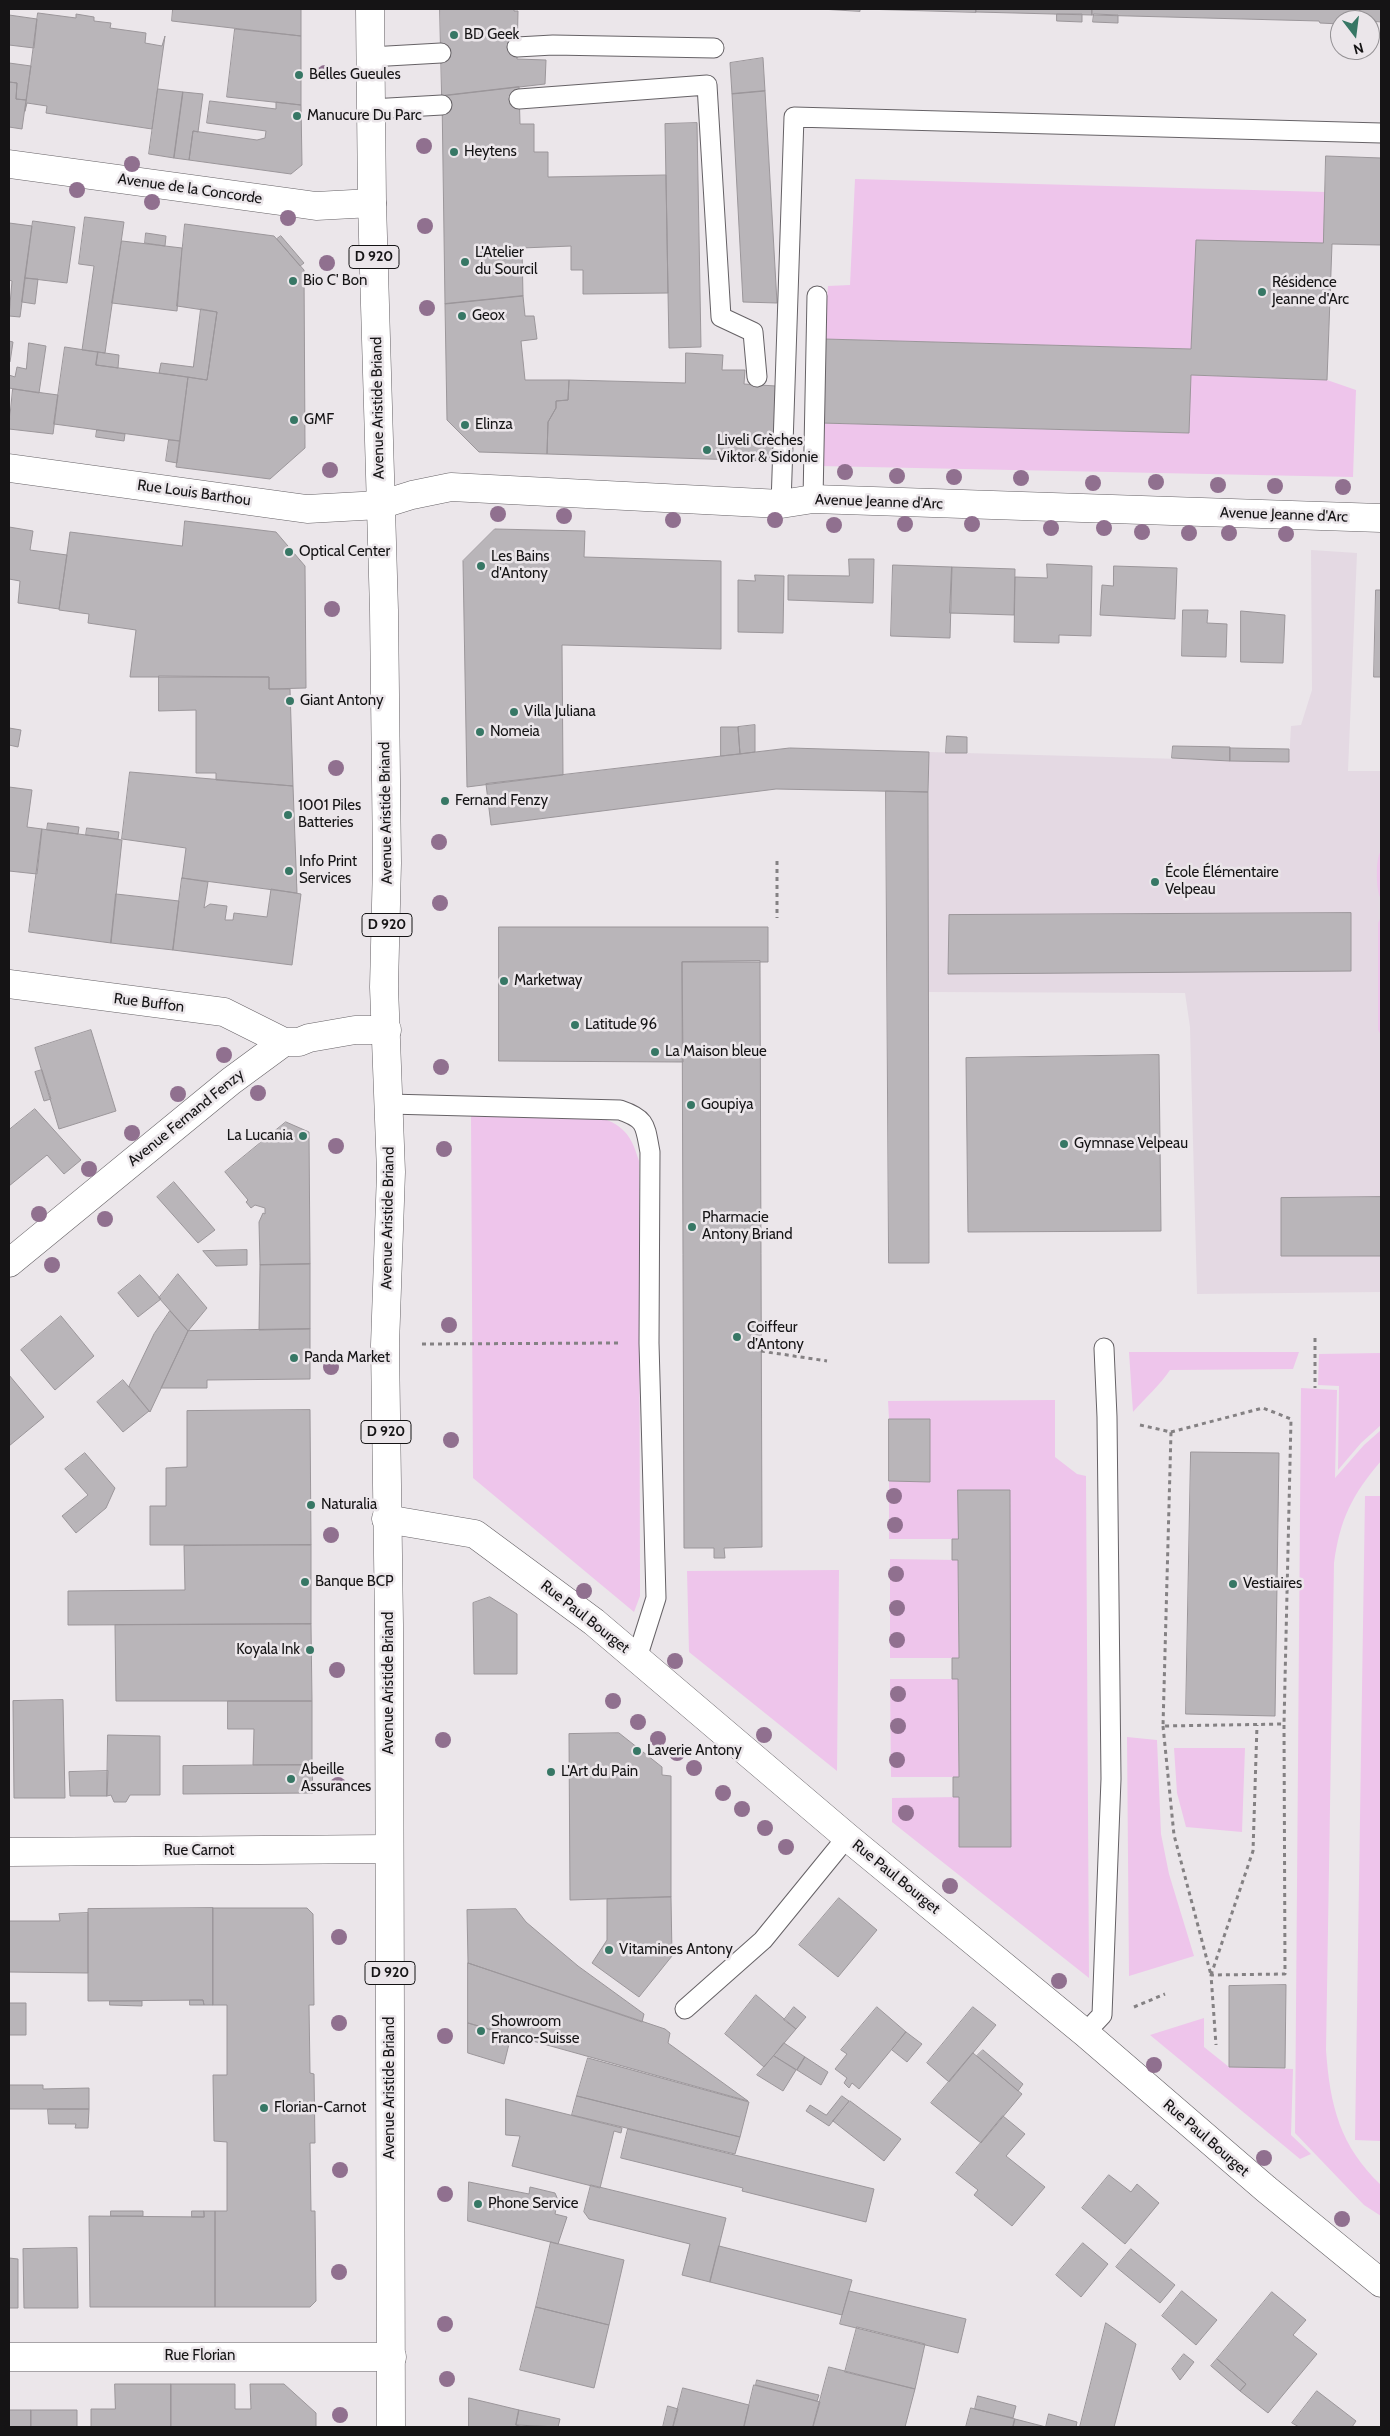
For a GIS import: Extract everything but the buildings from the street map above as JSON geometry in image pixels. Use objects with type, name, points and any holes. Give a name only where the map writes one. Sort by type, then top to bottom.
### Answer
[{"type":"street","name":"Avenue Aristide Briand","points":[[370,9],[372,202],[384,639],[387,863],[384,987],[391,1172],[385,1344],[386,1519],[389,1618],[388,1849],[391,2427]]},
{"type":"street","name":"Avenue de la Concorde","points":[[9,164],[316,206],[372,202]]},
{"type":"street","name":"Rue Louis Barthou","points":[[9,468],[307,509],[380,505]]},
{"type":"street","name":"Avenue Jeanne d'Arc","points":[[380,505],[412,495],[451,488],[781,504],[813,499],[1381,518]]},
{"type":"street","name":"Rue Buffon","points":[[9,984],[224,1012],[284,1042]]},
{"type":"street","name":"Avenue Fernand Fenzy","points":[[9,1263],[231,1081],[284,1042],[299,1042],[309,1038],[355,1030],[387,1030]]},
{"type":"street","name":"Rue Paul Bourget","points":[[386,1519],[475,1534],[594,1622],[847,1838],[1085,2033],[1266,2190],[1381,2283]]},
{"type":"street","name":"Rue Carnot","points":[[9,1852],[388,1849]]},
{"type":"street","name":"Rue Florian","points":[[9,2357],[392,2357]]},
{"type":"lane","points":[[517,47],[553,45],[714,48]]},
{"type":"lane","points":[[370,57],[441,53]]},
{"type":"lane","points":[[519,99],[707,85],[721,317],[753,332],[757,377]]},
{"type":"lane","points":[[371,109],[442,105]]},
{"type":"lane","points":[[781,504],[794,117],[1381,134]]},
{"type":"lane","points":[[813,499],[817,296]]},
{"type":"lane","points":[[389,1104],[620,1110],[636,1115],[644,1124],[650,1152],[649,1343],[656,1598],[637,1658]]},
{"type":"lane","points":[[1085,2033],[1102,2015],[1111,1779],[1107,1417],[1104,1348]]},
{"type":"lane","points":[[685,2009],[763,1940],[847,1838]]},
{"type":"path","points":[[777,861],[777,918]]},
{"type":"path","points":[[1314,1338],[1315,1388]]},
{"type":"path","points":[[385,1344],[649,1343]]},
{"type":"path","points":[[761,1350],[827,1361]]},
{"type":"path","points":[[1107,1417],[1171,1432],[1263,1408],[1291,1419],[1284,1724],[1285,1974],[1211,1975]]},
{"type":"path","points":[[1171,1432],[1163,1726],[1174,1835],[1211,1975],[1216,2045]]},
{"type":"path","points":[[1163,1726],[1284,1724]]},
{"type":"path","points":[[1211,1975],[1253,1851],[1257,1725]]},
{"type":"path","points":[[1135,2006],[1165,1994]]},
{"type":"shaded area","points":[[855,179],[1325,192],[1323,243],[1191,349],[824,339],[828,286],[850,285]]},
{"type":"shaded area","points":[[1191,375],[1327,380],[1356,390],[1353,477],[819,466],[821,423],[1188,433]]},
{"type":"shaded area","name":"École Élémentaire Velpeau","points":[[1311,550],[1357,553],[1348,771],[1381,771],[1381,1292],[1197,1294],[1190,1027],[1185,993],[929,992],[929,752],[1289,762],[1291,726],[1301,725],[1312,690]]},
{"type":"shaded area","points":[[1381,851],[1381,899],[1377,875]]},
{"type":"shaded area","points":[[1381,917],[1381,1035],[1378,1030],[1378,923]]},
{"type":"shaded area","points":[[471,1116],[595,1116],[613,1123],[624,1131],[633,1144],[639,1161],[640,1596],[634,1612],[473,1478]]},
{"type":"shaded area","points":[[1129,1352],[1299,1352],[1293,1369],[1170,1370],[1133,1412]]},
{"type":"shaded area","points":[[1381,1353],[1381,1425],[1361,1443],[1338,1470],[1339,1386],[1318,1385],[1319,1354]]},
{"type":"shaded area","points":[[1301,1388],[1337,1390],[1335,1478],[1364,1445],[1381,1430],[1381,1461],[1362,1485],[1349,1508],[1340,1533],[1334,1563],[1326,2050],[1334,2107],[1347,2140],[1356,2155],[1381,2185],[1381,2216],[1364,2205],[1295,2133]]},
{"type":"shaded area","points":[[1055,1400],[1055,1457],[1077,1474],[1086,1476],[1089,1978],[892,1822],[892,1798],[959,1797],[959,1847],[1011,1847],[1010,1490],[958,1490],[958,1539],[889,1539],[889,1481],[930,1481],[930,1420],[889,1419],[888,1401]]},
{"type":"shaded area","points":[[1365,1496],[1381,1496],[1381,2141],[1355,2140]]},
{"type":"shaded area","points":[[890,1559],[958,1560],[959,1658],[890,1658]]},
{"type":"shaded area","points":[[839,1570],[837,1771],[689,1652],[687,1571]]},
{"type":"shaded area","points":[[890,1679],[958,1679],[959,1777],[891,1777]]},
{"type":"shaded area","points":[[1127,1737],[1157,1740],[1161,1834],[1169,1874],[1194,1956],[1129,1976]]},
{"type":"shaded area","points":[[1174,1748],[1245,1748],[1242,1832],[1186,1827],[1177,1793]]},
{"type":"shaded area","points":[[1204,2018],[1204,2047],[1229,2067],[1293,2069],[1291,2135],[1311,2154],[1300,2159],[1150,2035]]},
{"type":"place","name":"BD Geek","points":[[454,35]]},
{"type":"place","name":"Belles Gueules","points":[[299,75]]},
{"type":"place","name":"Manucure Du Parc","points":[[297,116]]},
{"type":"place","name":"Heytens","points":[[454,152]]},
{"type":"place","name":"L'Atelier du Sourcil","points":[[465,262]]},
{"type":"place","name":"Bio C' Bon","points":[[293,281]]},
{"type":"place","name":"Résidence Jeanne d'Arc","points":[[1262,292]]},
{"type":"place","name":"Geox","points":[[462,316]]},
{"type":"place","name":"GMF","points":[[294,420]]},
{"type":"place","name":"Elinza","points":[[465,425]]},
{"type":"place","name":"Liveli Crèches Viktor & Sidonie","points":[[707,450]]},
{"type":"place","name":"Optical Center","points":[[289,552]]},
{"type":"place","name":"Les Bains d'Antony","points":[[481,566]]},
{"type":"place","name":"Giant Antony","points":[[290,701]]},
{"type":"place","name":"Villa Juliana","points":[[514,712]]},
{"type":"place","name":"Nomeia","points":[[480,732]]},
{"type":"place","name":"Fernand Fenzy","points":[[445,801]]},
{"type":"place","name":"1001 Piles Batteries","points":[[288,815]]},
{"type":"place","name":"Info Print Services","points":[[289,871]]},
{"type":"place","name":"École Élémentaire Velpeau","points":[[1155,882]]},
{"type":"place","name":"Marketway","points":[[504,981]]},
{"type":"place","name":"Latitude 96","points":[[575,1025]]},
{"type":"place","name":"La Maison bleue","points":[[655,1052]]},
{"type":"place","name":"Goupiya","points":[[691,1105]]},
{"type":"place","name":"La Lucania","points":[[303,1136]]},
{"type":"place","name":"Gymnase Velpeau","points":[[1064,1144]]},
{"type":"place","name":"Pharmacie Antony Briand","points":[[692,1227]]},
{"type":"place","name":"Coiffeur d’Antony","points":[[737,1337]]},
{"type":"place","name":"Panda Market","points":[[294,1358]]},
{"type":"place","name":"Naturalia","points":[[311,1505]]},
{"type":"place","name":"Banque BCP","points":[[305,1582]]},
{"type":"place","name":"Vestiaires","points":[[1233,1584]]},
{"type":"place","name":"Koyala Ink","points":[[310,1650]]},
{"type":"place","name":"Laverie Antony","points":[[637,1751]]},
{"type":"place","name":"L'Art du Pain","points":[[551,1772]]},
{"type":"place","name":"Abeille Assurances","points":[[291,1779]]},
{"type":"place","name":"Vitamines Antony","points":[[609,1950]]},
{"type":"place","name":"Showroom Franco-Suisse","points":[[481,2031]]},
{"type":"place","name":"Florian-Carnot","points":[[264,2108]]},
{"type":"place","name":"Phone Service","points":[[478,2204]]}]
